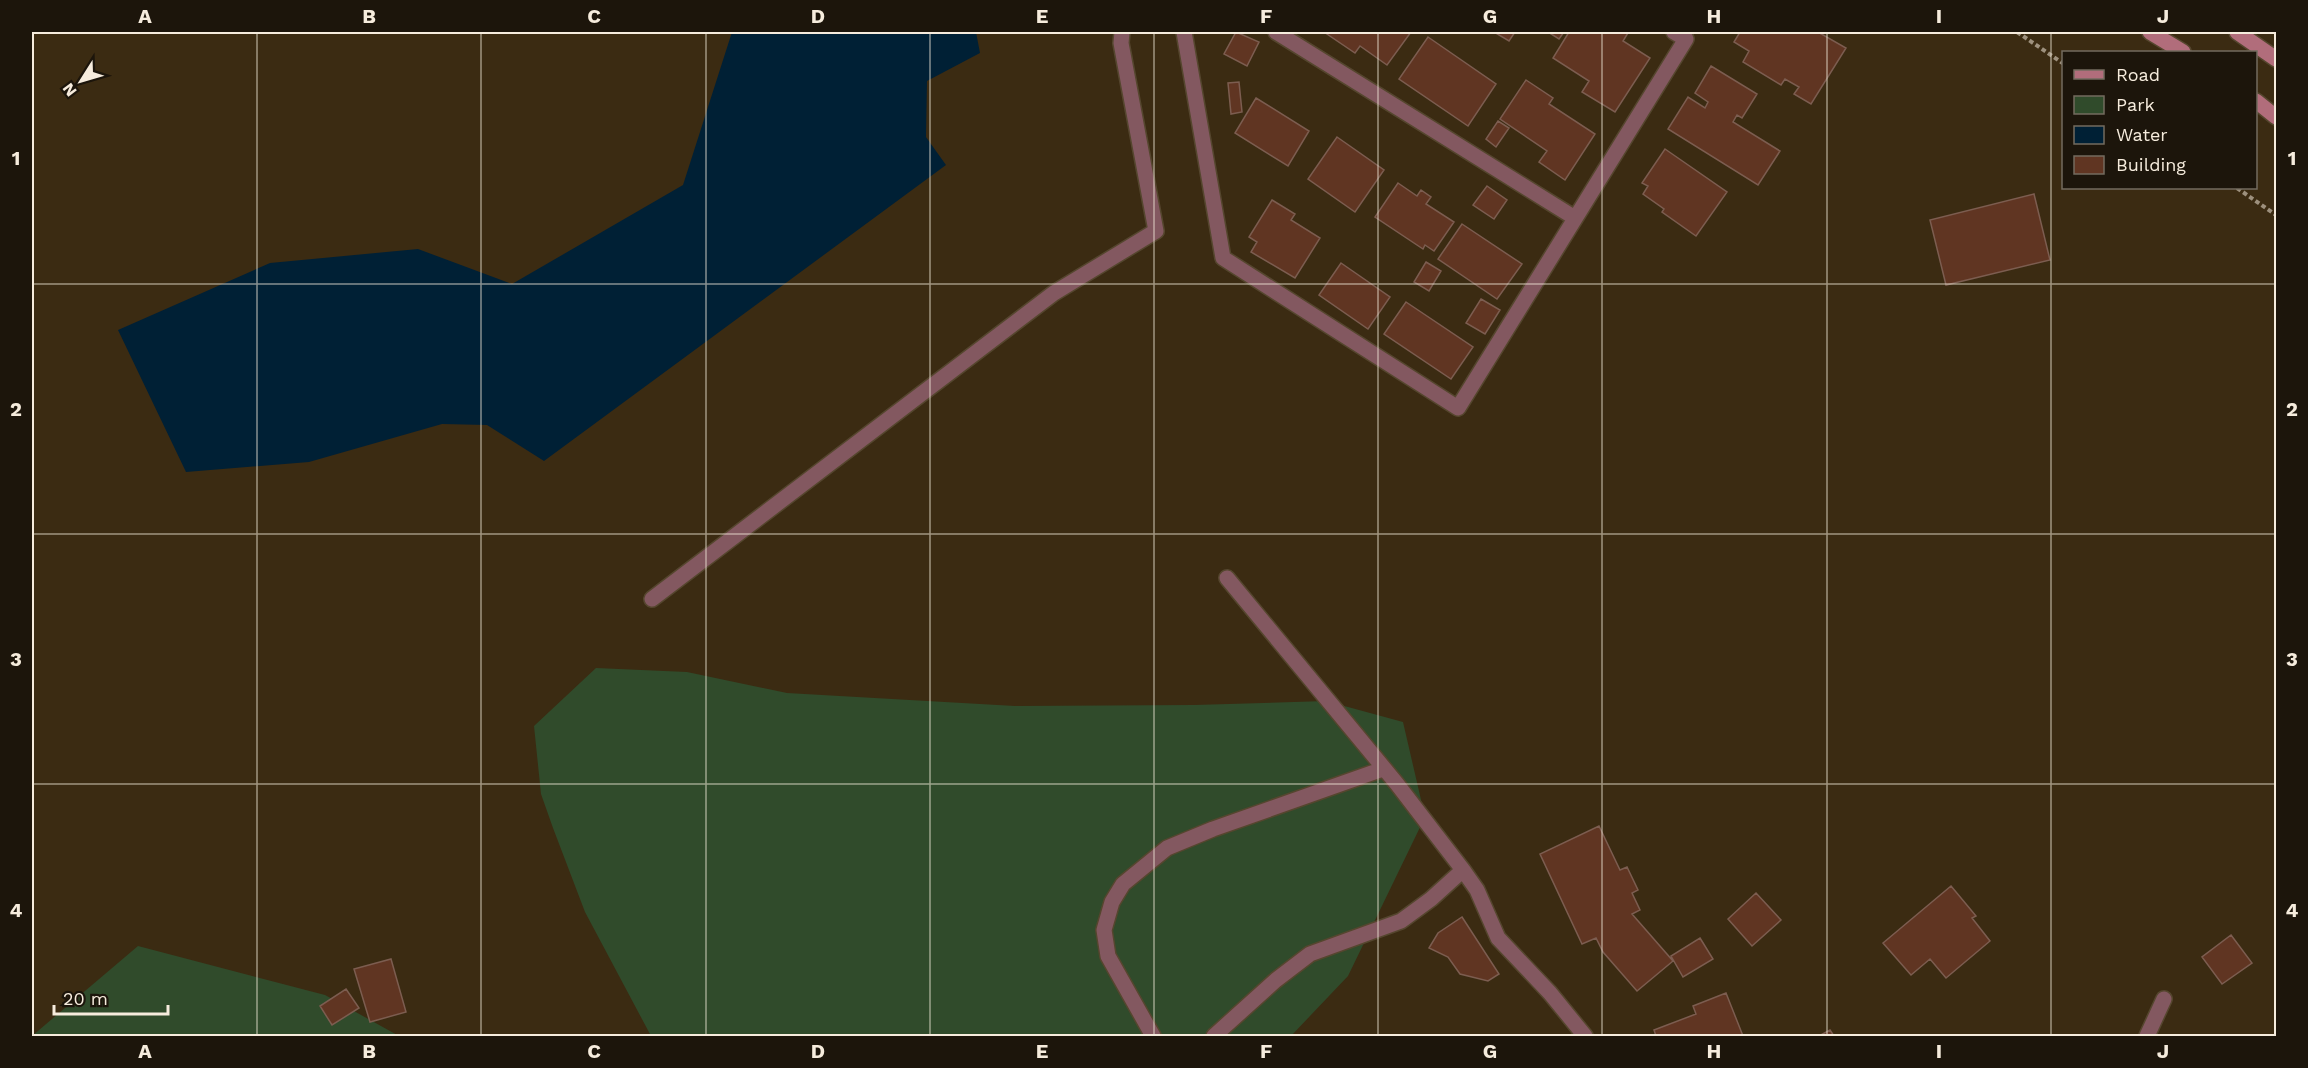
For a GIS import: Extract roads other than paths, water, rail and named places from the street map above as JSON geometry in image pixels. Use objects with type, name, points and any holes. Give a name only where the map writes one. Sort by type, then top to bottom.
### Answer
[{"type":"main road","points":[[2150,32],[2181,51]]},
{"type":"main road","points":[[2237,32],[2277,59]]},
{"type":"main road","points":[[2257,102],[2277,117]]},
{"type":"street","points":[[652,599],[1054,293],[1156,231],[1121,43],[1122,32]]},
{"type":"street","points":[[1184,32],[1223,258],[1458,408],[1686,39],[1674,32]]},
{"type":"street","points":[[1276,32],[1575,218]]},
{"type":"street","points":[[1227,578],[1463,870],[1477,890],[1498,938],[1551,993],[1585,1036]]},
{"type":"street","points":[[1153,1036],[1108,956],[1104,930],[1112,902],[1123,884],[1167,849],[1213,829],[1383,769]]},
{"type":"street","points":[[1214,1036],[1276,980],[1310,954],[1401,921],[1431,899],[1463,870]]},
{"type":"street","points":[[2147,1036],[2164,999]]},
{"type":"water","points":[[732,32],[976,32],[980,53],[927,81],[926,137],[946,165],[544,461],[487,425],[442,424],[309,462],[186,472],[118,330],[270,263],[418,249],[512,284],[683,185]]}]
